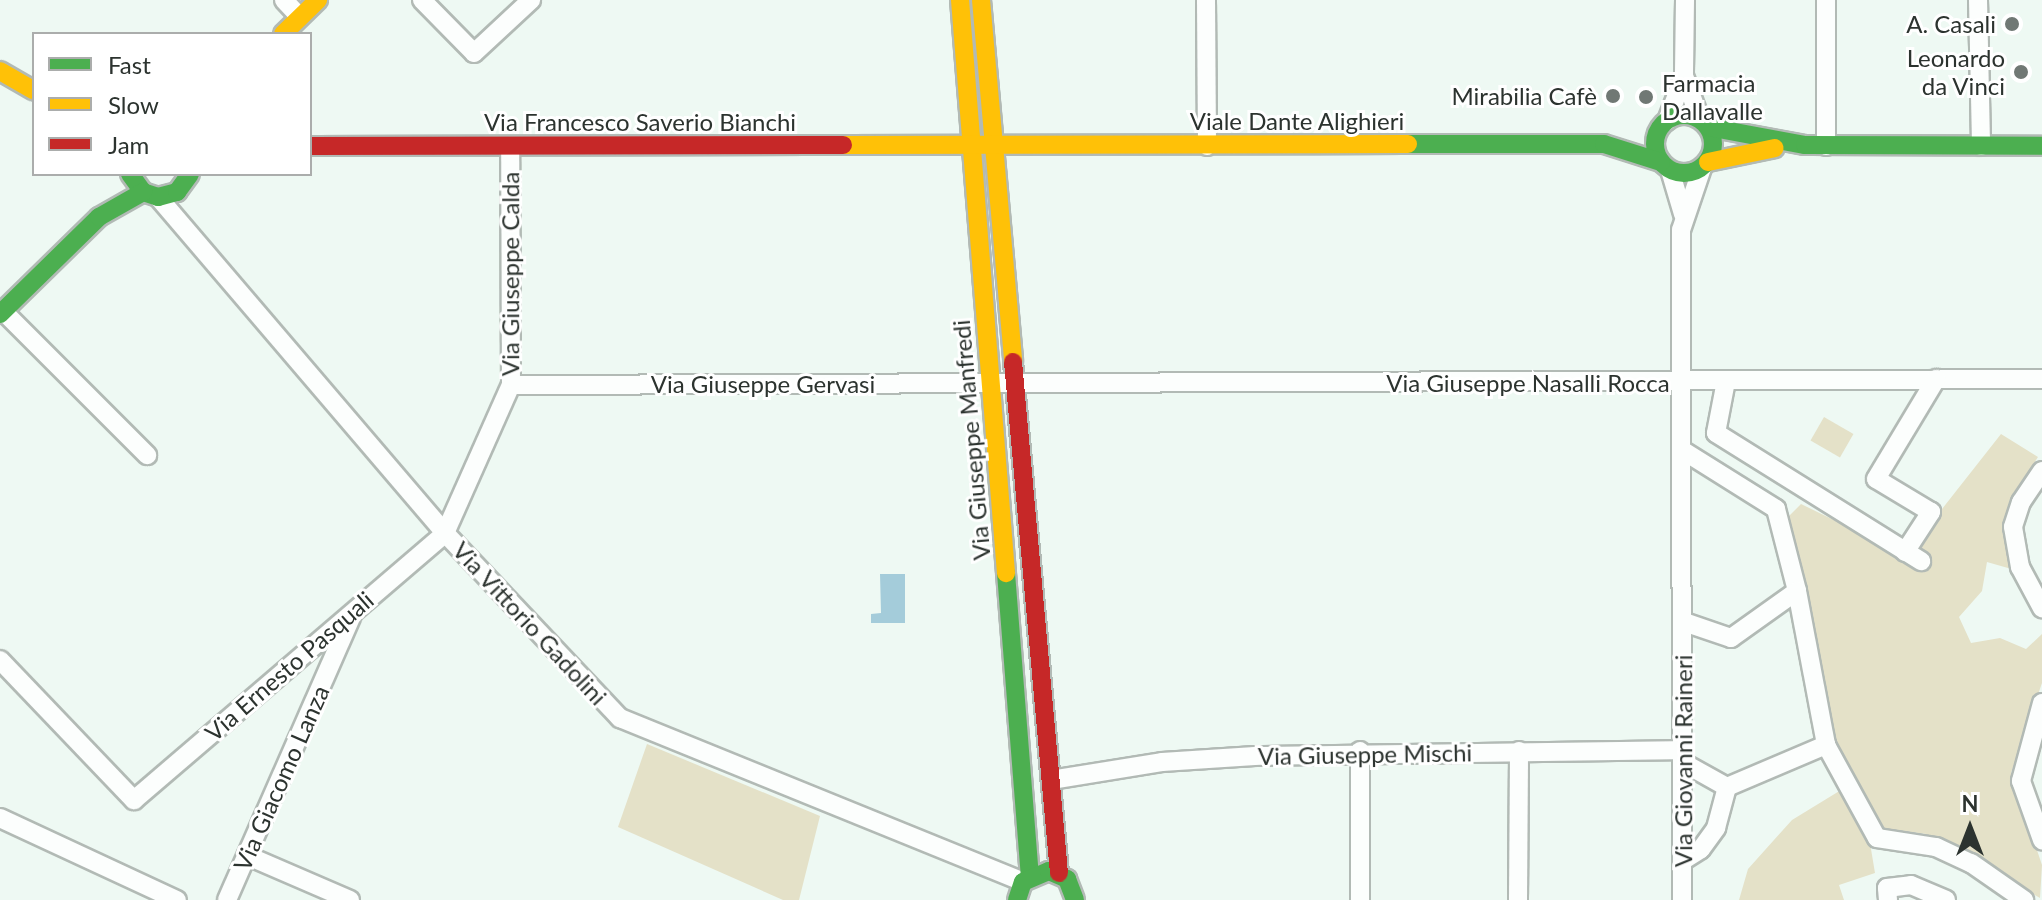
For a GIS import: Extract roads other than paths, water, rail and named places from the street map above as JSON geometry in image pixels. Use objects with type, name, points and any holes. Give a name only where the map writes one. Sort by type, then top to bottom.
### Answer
[{"type":"main road","points":[[285,32],[318,0]]},
{"type":"main road","name":"Via Giuseppe Manfredi","points":[[960,0],[1026,878]]},
{"type":"main road","name":"Via Giuseppe Manfredi","points":[[981,0],[991,144],[1059,873]]},
{"type":"main road","points":[[0,71],[32,90]]},
{"type":"main road","points":[[0,89],[32,107]]},
{"type":"main road","points":[[1805,145],[1705,165],[1686,174],[1665,166],[1655,148],[1664,124],[1683,115],[1704,123],[1805,145],[2042,146]]},
{"type":"main road","points":[[1704,123],[1714,141],[1705,165]]},
{"type":"main road","name":"Viale Dante Alighieri","points":[[970,144],[1604,144],[1664,124]]},
{"type":"main road","name":"Via Francesco Saverio Bianchi","points":[[312,146],[970,144]]},
{"type":"main road","name":"Viale Dante Alighieri","points":[[1604,144],[1665,166]]},
{"type":"main road","points":[[2,313],[99,217],[127,176]]},
{"type":"main road","points":[[130,176],[150,195]]},
{"type":"main road","points":[[99,217],[150,195],[177,192],[190,176]]},
{"type":"main road","points":[[1017,900],[1026,878],[1059,873],[1079,899]]},
{"type":"street","points":[[284,0],[300,17]]},
{"type":"street","points":[[422,0],[474,53],[531,0]]},
{"type":"street","points":[[1206,0],[1207,146]]},
{"type":"street","points":[[1664,124],[1684,76],[1685,0]]},
{"type":"street","points":[[1826,0],[1826,146]]},
{"type":"street","points":[[1978,0],[1981,146]]},
{"type":"street","points":[[1684,76],[1704,123]]},
{"type":"street","name":"Via Giuseppe Calda","points":[[445,533],[511,385],[510,146]]},
{"type":"street","points":[[1683,214],[1705,165]]},
{"type":"street","points":[[1665,166],[1683,214]]},
{"type":"street","name":"Via Vittorio Gadolini","points":[[150,195],[445,533],[620,718],[1026,878]]},
{"type":"street","name":"Via Giovanni Raineri","points":[[1682,900],[1683,214]]},
{"type":"street","points":[[2,313],[147,455]]},
{"type":"street","points":[[1726,381],[1716,433],[1913,556],[1931,512],[1876,479],[1936,379]]},
{"type":"street","name":"Via Giuseppe Nasalli Rocca","points":[[1015,380],[1682,383],[2042,379]]},
{"type":"street","name":"Via Giuseppe Gervasi","points":[[511,385],[1015,380]]},
{"type":"street","points":[[1682,450],[1776,509],[1797,591],[1826,745],[1877,838],[1936,847],[1971,863],[2024,900]]},
{"type":"street","points":[[2042,471],[2021,502],[2013,527],[2020,567],[2042,608]]},
{"type":"street","points":[[1776,509],[1795,484]]},
{"type":"street","name":"Via Ernesto Pasquali","points":[[0,660],[134,800],[445,533]]},
{"type":"street","name":"Via Giovanni Raineri","points":[[1684,622],[1731,638],[1797,591]]},
{"type":"street","name":"Via Giacomo Lanza","points":[[227,900],[354,611]]},
{"type":"street","points":[[2042,703],[2021,781],[2042,840]]},
{"type":"street","points":[[1727,787],[1826,745]]},
{"type":"street","points":[[1360,751],[1360,900]]},
{"type":"street","name":"Via Giuseppe Mischi","points":[[1051,780],[1162,762],[1360,751],[1519,751],[1682,756]]},
{"type":"street","points":[[1518,900],[1519,751]]},
{"type":"street","points":[[1682,756],[1727,787]]},
{"type":"street","points":[[1682,861],[1701,849],[1716,828],[1727,787]]},
{"type":"street","points":[[0,818],[177,900]]},
{"type":"street","points":[[248,856],[350,900]]},
{"type":"street","points":[[1888,900],[1887,888],[1911,885],[1946,900]]},
{"type":"water","points":[[880,574],[905,574],[905,623],[871,623],[871,614],[881,613]]},
{"type":"place","name":"A. Casali","points":[[2012,24]]},
{"type":"place","name":"Leonardo da Vinci","points":[[2021,72]]},
{"type":"place","name":"Mirabilia Cafè","points":[[1613,96]]},
{"type":"place","name":"Farmacia Dallavalle","points":[[1646,97]]}]
